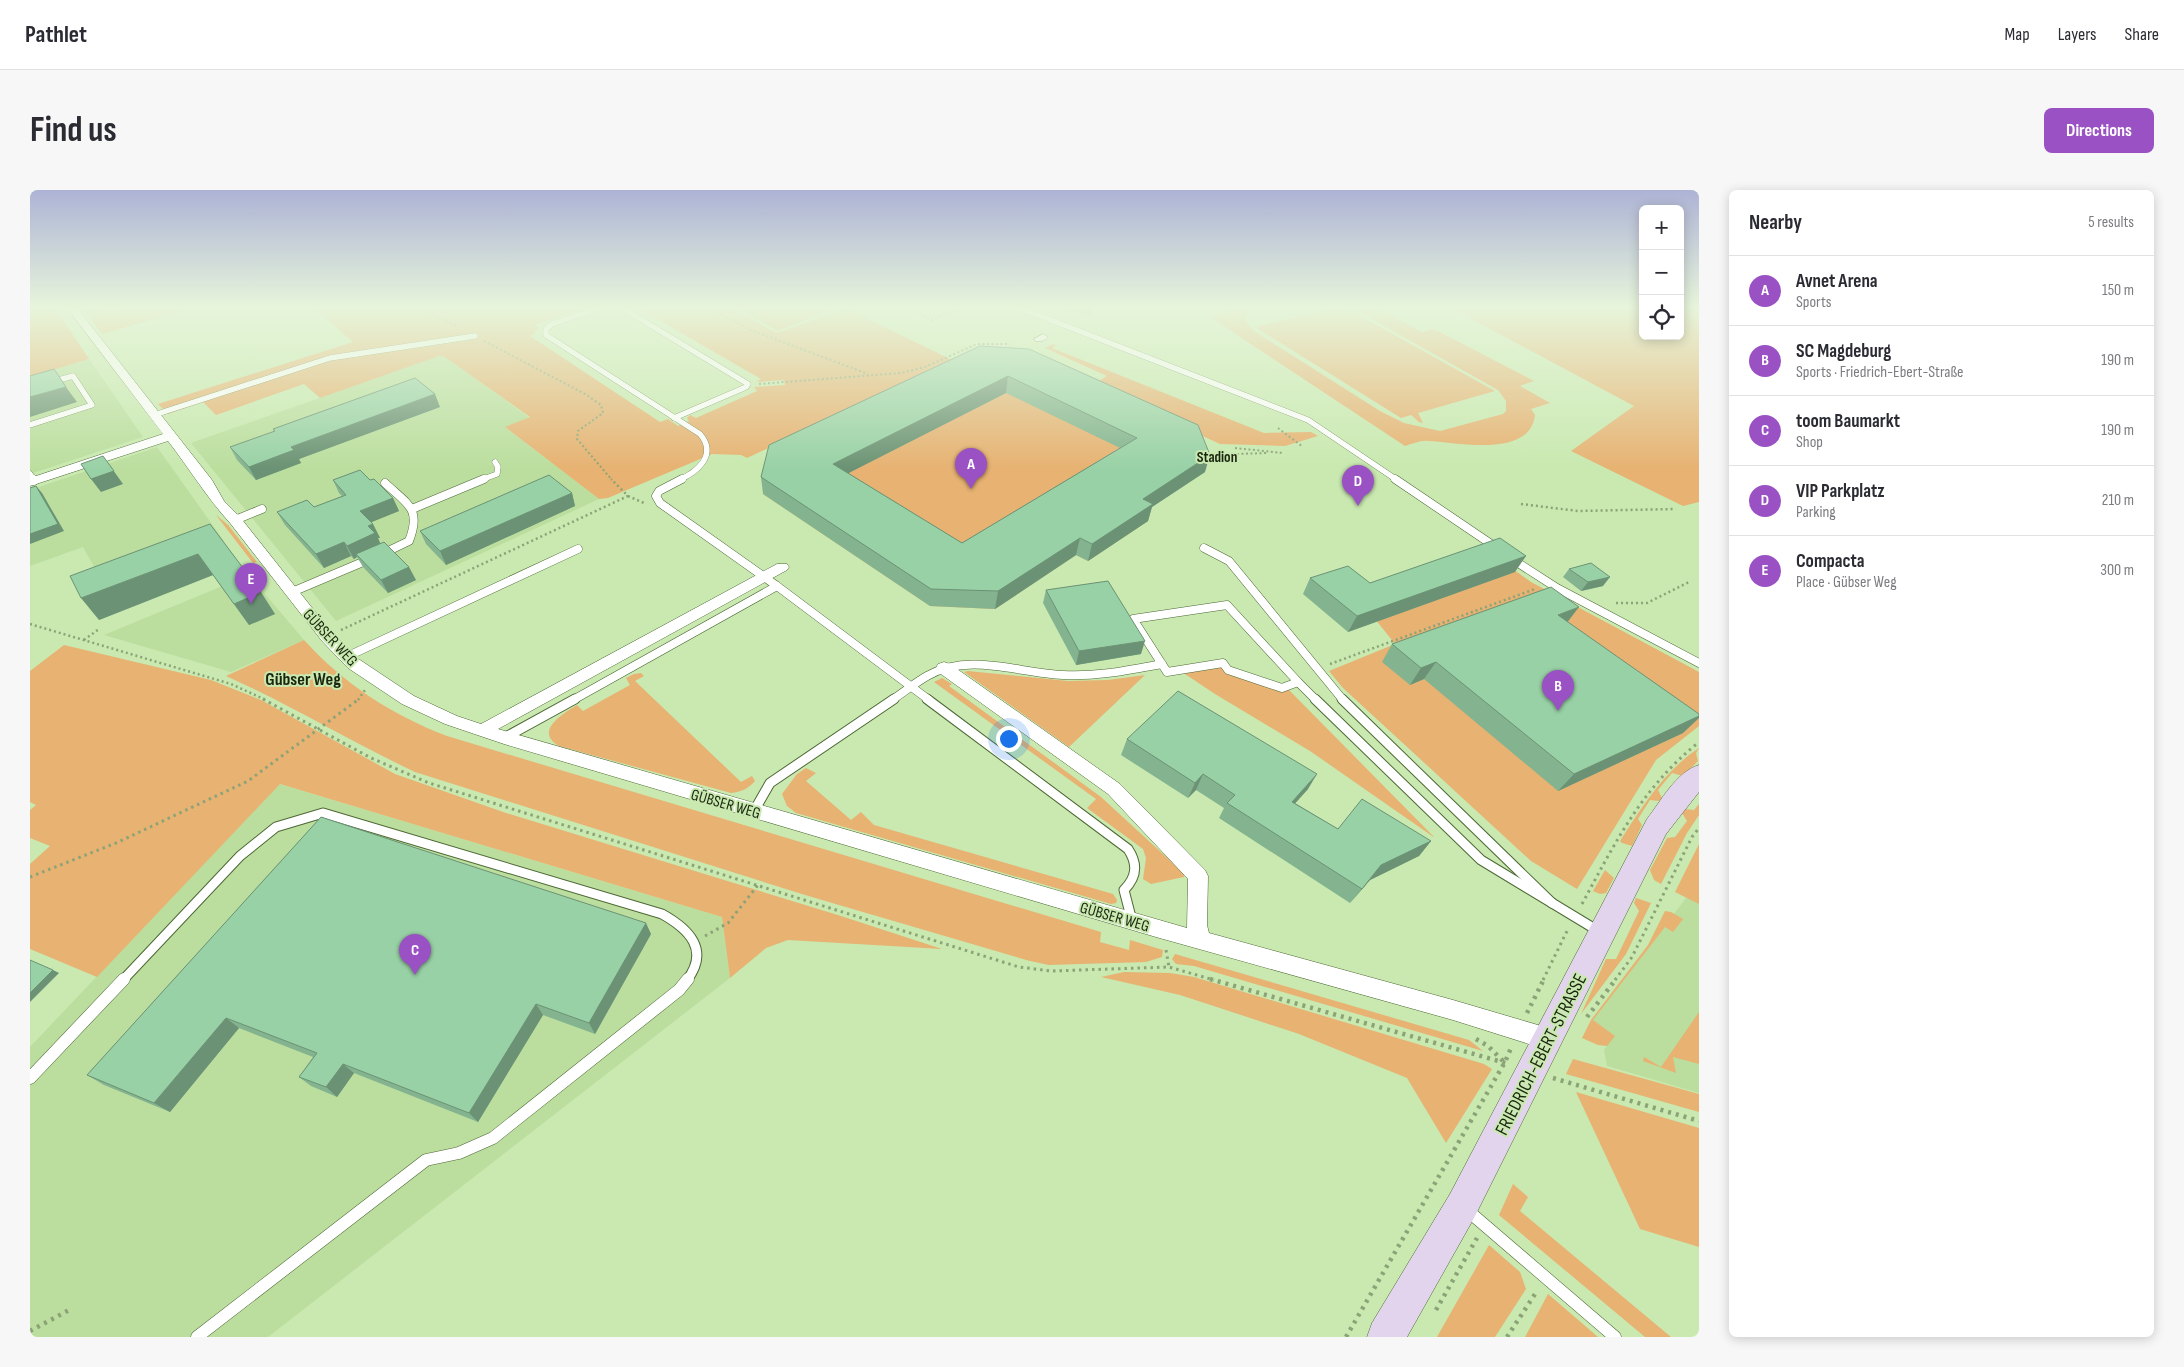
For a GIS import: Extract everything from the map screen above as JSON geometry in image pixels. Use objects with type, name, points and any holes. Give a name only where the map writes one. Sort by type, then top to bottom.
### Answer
[{"type":"street","name":"GÜBSER WEG","points":[[113,362],[211,489],[219,503],[235,520],[327,637],[346,657],[378,681],[429,710],[504,738],[1132,921],[1454,1010],[1537,1027]]},
{"type":"street","points":[[31,479],[170,436]]},
{"type":"street","points":[[481,731],[771,581],[782,567]]},
{"type":"street","points":[[944,668],[1114,790],[1198,876],[1197,924],[1200,939]]},
{"type":"street","name":"FRIEDRICH-EBERT-STRASSE","points":[[1386,1337],[1473,1216],[1537,1027],[1603,933],[1656,827],[1679,796],[1699,775]]},
{"type":"lane","points":[[154,415],[319,362]]},
{"type":"lane","points":[[585,362],[674,418],[702,437],[707,444],[706,457],[700,467],[659,490],[656,496],[658,501],[771,581],[1128,849],[1136,864],[1133,880],[1124,890],[1132,921]]},
{"type":"lane","points":[[674,418],[748,385],[746,381],[713,362]]},
{"type":"lane","points":[[1158,362],[1308,420],[1550,584],[1699,663]]},
{"type":"lane","points":[[30,388],[73,376],[92,405],[30,425]]},
{"type":"lane","points":[[412,509],[497,474],[498,467],[495,462]]},
{"type":"lane","points":[[385,483],[415,513],[415,524],[409,541]]},
{"type":"lane","points":[[235,520],[262,509]]},
{"type":"lane","points":[[292,592],[418,537]]},
{"type":"lane","points":[[1204,548],[1230,561],[1316,669],[1354,712],[1552,903]]},
{"type":"lane","points":[[346,657],[578,549]]},
{"type":"lane","points":[[504,738],[771,581]]},
{"type":"lane","points":[[1298,682],[1282,688],[1228,670],[1222,663],[1167,672],[1133,619],[1227,605],[1298,682],[1481,860],[1603,933]]},
{"type":"lane","points":[[754,811],[770,783],[912,687],[944,668],[959,664],[979,664],[1033,673],[1084,675],[1162,664]]},
{"type":"lane","points":[[30,1078],[240,856],[276,827],[323,813],[664,914],[679,922],[688,932],[694,942],[696,955],[694,966],[688,979],[679,990],[493,1138],[459,1153],[426,1160],[197,1337]]},
{"type":"lane","points":[[1473,1216],[1615,1337]]},
{"type":"path","points":[[835,362],[871,375]]},
{"type":"path","points":[[748,385],[900,373],[920,369],[937,362]]},
{"type":"path","points":[[1278,428],[1303,447]]},
{"type":"path","points":[[1235,448],[1283,453],[1237,454]]},
{"type":"path","points":[[1521,504],[1550,511],[1602,513],[1674,509]]},
{"type":"path","points":[[1583,602],[1647,603],[1690,582]]},
{"type":"path","points":[[1316,669],[1550,584]]},
{"type":"path","points":[[30,624],[231,684],[273,703],[385,764],[430,783],[1031,969],[1051,971],[1169,967],[1166,947]]},
{"type":"path","points":[[84,640],[99,629]]},
{"type":"path","points":[[30,877],[116,843],[248,781],[357,702],[362,698],[364,691],[378,681]]},
{"type":"path","name":"FRIEDRICH-EBERT-STRASSE","points":[[1537,1027],[1574,916],[1634,810],[1649,789],[1683,754],[1699,742]]},
{"type":"path","name":"FRIEDRICH-EBERT-STRASSE","points":[[1583,1025],[1632,957],[1692,837],[1699,828]]},
{"type":"path","points":[[694,942],[728,923],[758,885]]},
{"type":"path","name":"FRIEDRICH-EBERT-STRASSE","points":[[1169,967],[1505,1063],[1346,1337]]},
{"type":"path","name":"FRIEDRICH-EBERT-STRASSE","points":[[1551,1087],[1559,1071]]},
{"type":"path","points":[[1555,1079],[1699,1121]]},
{"type":"path","points":[[1435,1311],[1473,1216]]},
{"type":"path","points":[[1507,1337],[1526,1308]]},
{"type":"path","points":[[30,1331],[71,1309]]},
{"type":"shaded area","points":[[30,362],[81,362],[30,377]]},
{"type":"shaded area","points":[[81,362],[91,362],[143,437],[30,474],[30,377]]},
{"type":"shaded area","points":[[292,362],[423,362],[320,398],[304,384],[216,415],[203,402],[168,414],[158,404]]},
{"type":"shaded area","points":[[423,362],[451,362],[530,418],[506,428],[599,499],[336,621],[191,443]]},
{"type":"shaded area","points":[[451,362],[569,362],[660,422],[668,419],[678,426],[689,421],[687,418],[690,415],[696,418],[757,391],[754,387],[785,385],[784,380],[756,382],[761,379],[731,362],[953,362],[747,458],[741,455],[712,454],[608,498],[599,499],[505,427],[530,417]]},
{"type":"shaded area","points":[[1075,362],[1086,362],[1264,433],[1311,432],[1318,436],[1285,446],[1220,444],[1092,385],[1107,376]]},
{"type":"shaded area","points":[[1277,362],[1302,362],[1380,411],[1404,423],[1440,431],[1503,414],[1506,411],[1506,401],[1498,390],[1447,362],[1497,362],[1534,381],[1520,386],[1550,403],[1531,409],[1535,415],[1530,429],[1520,438],[1506,443],[1473,445],[1425,441],[1405,446]]},
{"type":"shaded area","points":[[1310,362],[1442,362],[1495,391],[1418,413],[1423,423],[1411,415],[1401,418]]},
{"type":"shaded area","points":[[1551,362],[1699,362],[1699,502],[1683,506],[1571,451],[1634,406]]},
{"type":"shaded area","points":[[979,363],[1193,442],[1139,516],[1148,521],[1088,561],[1076,555],[995,609],[930,606],[763,494]]},
{"type":"shaded area","points":[[157,447],[224,541],[106,588],[83,547],[30,566],[30,490]]},
{"type":"shaded area","points":[[216,515],[228,525],[257,562],[253,563]]},
{"type":"shaded area","points":[[1485,549],[1531,582],[1699,672],[1699,726],[1656,760],[1577,889],[1531,861],[1343,688],[1329,671],[1395,644],[1352,590]]},
{"type":"shaded area","points":[[249,575],[304,640],[231,672],[104,635]]},
{"type":"shaded area","points":[[304,640],[335,671],[370,697],[407,718],[447,736],[1101,932],[1100,942],[1129,950],[1130,940],[1163,950],[1162,957],[1146,962],[1049,965],[805,895],[415,772],[226,676]]},
{"type":"shaded area","points":[[64,645],[211,680],[261,700],[395,774],[506,813],[942,949],[788,940],[766,948],[730,978],[722,917],[280,784],[97,977],[30,949],[30,864],[50,846],[30,838],[30,810],[36,805],[30,802],[30,671]]},
{"type":"shaded area","points":[[1223,663],[1229,670],[1287,688],[1435,838],[1310,751],[1179,670]]},
{"type":"shaded area","points":[[964,672],[1068,681],[1108,680],[1145,675],[1069,747]]},
{"type":"shaded area","points":[[641,673],[644,676],[635,681],[741,782],[752,776],[755,781],[744,790],[731,793],[559,746],[552,740],[549,734],[550,729],[553,723],[565,713],[577,705],[583,711],[630,685],[626,678]]},
{"type":"shaded area","points":[[942,678],[952,684],[949,686],[1101,797],[1176,866],[1183,863],[1184,877],[1151,884],[1143,879],[1146,858],[1143,849],[1087,808],[1096,799],[934,682]]},
{"type":"shaded area","points":[[1699,748],[1696,753],[1698,761],[1683,776],[1672,773],[1658,790],[1662,798],[1659,801],[1650,800],[1638,819],[1642,825],[1632,846],[1622,843],[1620,841],[1655,790],[1675,767]]},
{"type":"shaded area","points":[[806,768],[816,773],[806,781],[851,820],[861,812],[874,825],[1113,894],[1117,900],[1116,903],[1111,904],[796,813],[787,806],[782,794],[797,774]]},
{"type":"shaded area","points":[[279,784],[722,917],[730,978],[268,1337],[30,1337],[30,1047]]},
{"type":"shaded area","points":[[1699,804],[1699,815],[1687,833],[1661,884],[1654,880],[1650,870],[1667,838],[1675,837],[1687,821],[1682,813],[1685,809],[1694,810]]},
{"type":"shaded area","points":[[1699,844],[1699,904],[1675,892]]},
{"type":"shaded area","points":[[1605,870],[1614,878],[1606,893],[1600,894],[1593,891]]},
{"type":"shaded area","points":[[1699,881],[1699,1093],[1607,1066],[1604,1050],[1614,1036],[1592,1021]]},
{"type":"shaded area","points":[[1636,898],[1651,903],[1626,954],[1581,1014],[1606,959],[1616,959],[1639,911],[1634,903]]},
{"type":"shaded area","points":[[1665,911],[1671,912],[1683,919],[1673,932],[1665,927],[1593,1020],[1615,1036],[1607,1046],[1598,1045],[1582,1038],[1591,1020],[1648,945]]},
{"type":"shaded area","points":[[1175,954],[1469,1040],[1483,1051],[1194,966],[1176,964],[1172,959]]},
{"type":"shaded area","points":[[1124,972],[1170,973],[1194,977],[1484,1064],[1492,1069],[1446,1143],[1407,1078],[1299,1034],[1180,995],[1101,977]]},
{"type":"shaded area","points":[[1699,1012],[1699,1064],[1673,1057],[1676,1073],[1643,1061],[1644,1057],[1661,1067]]},
{"type":"shaded area","points":[[1573,1059],[1699,1094],[1699,1112],[1566,1074]]},
{"type":"shaded area","points":[[1576,1092],[1699,1128],[1699,1247],[1640,1229]]},
{"type":"shaded area","points":[[1513,1184],[1528,1197],[1520,1211],[1671,1337],[1645,1337],[1499,1215]]},
{"type":"shaded area","points":[[1489,1245],[1520,1272],[1526,1289],[1495,1337],[1437,1337]]},
{"type":"shaded area","points":[[1548,1294],[1598,1337],[1525,1337]]},
{"type":"building","points":[[947,362],[1057,362],[1198,425],[1210,455],[1143,499],[1153,504],[1092,544],[1080,538],[998,591],[931,589],[761,477],[769,445]],"holes":[[[1008,376],[1137,438],[962,543],[833,464]]]},
{"type":"building","points":[[54,369],[66,387],[30,397],[30,376]]},
{"type":"building","points":[[415,378],[435,394],[291,447],[294,450],[249,467],[230,447],[275,431],[273,429]]},
{"type":"building","points":[[103,456],[114,471],[91,479],[81,464]]},
{"type":"building","points":[[360,470],[370,480],[374,479],[393,498],[360,511],[373,524],[368,526],[375,533],[347,546],[344,542],[316,554],[277,512],[307,500],[314,507],[346,495],[333,480]]},
{"type":"building","points":[[549,475],[572,493],[440,551],[420,531]]},
{"type":"building","points":[[36,486],[58,524],[30,534],[30,488]]},
{"type":"building","points":[[210,524],[261,592],[234,604],[198,554],[81,598],[70,576]]},
{"type":"building","points":[[1500,538],[1526,556],[1357,616],[1310,578],[1348,566],[1370,583]]},
{"type":"building","points":[[384,542],[409,567],[381,580],[356,554]]},
{"type":"building","points":[[1591,563],[1610,577],[1588,582],[1569,569]]},
{"type":"building","points":[[1108,581],[1145,641],[1079,651],[1046,590]]},
{"type":"building","points":[[1551,587],[1579,607],[1558,615],[1699,714],[1699,716],[1574,774],[1436,662],[1421,668],[1392,644]]},
{"type":"building","points":[[1178,691],[1317,774],[1292,802],[1338,829],[1362,799],[1431,841],[1381,865],[1362,889],[1227,803],[1235,795],[1203,774],[1195,783],[1127,739]]},
{"type":"building","points":[[321,817],[646,923],[589,1023],[536,1004],[469,1113],[343,1064],[326,1087],[299,1077],[317,1053],[226,1018],[154,1103],[87,1075]]},
{"type":"building","points":[[30,960],[53,970],[30,993]]},
{"type":"place","name":"Avnet Arena","points":[[971,489]]},
{"type":"place","name":"VIP Parkplatz","points":[[1358,506]]},
{"type":"place","name":"Compacta","points":[[251,604]]},
{"type":"place","name":"SC Magdeburg","points":[[1558,711]]},
{"type":"place","name":"toom Baumarkt","points":[[415,975]]},
{"type":"district","name":"Stadion","points":[[1217,457]]},
{"type":"district","name":"Gübser Weg","points":[[303,679]]}]
